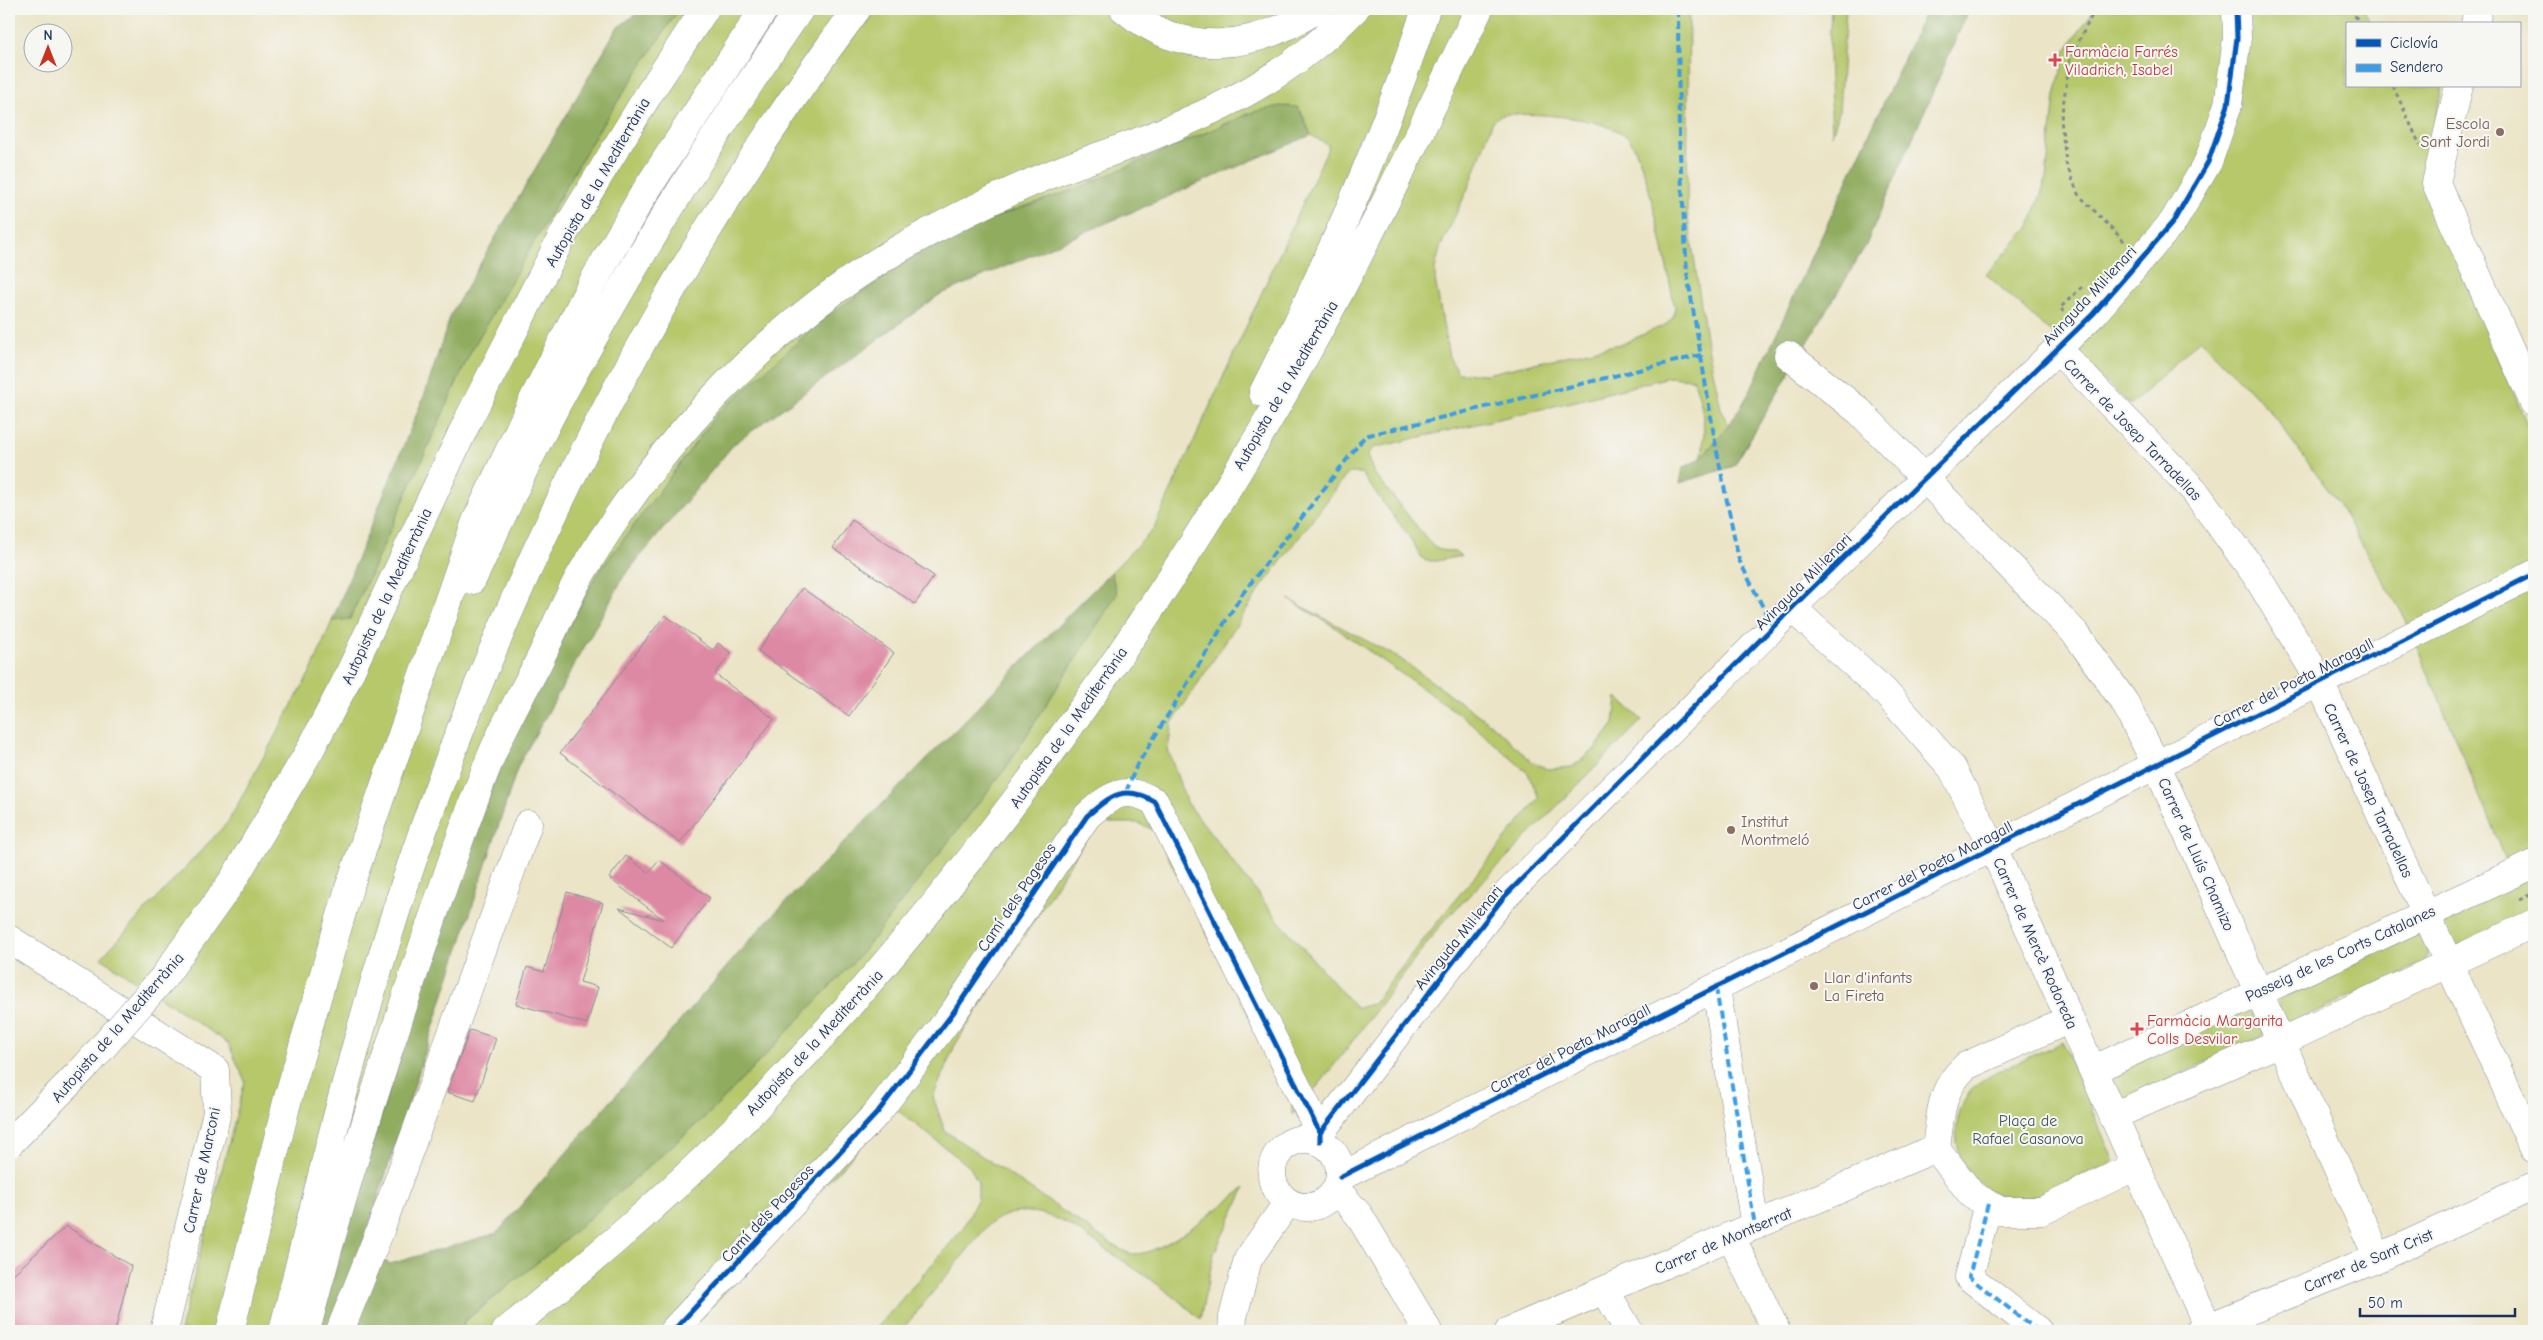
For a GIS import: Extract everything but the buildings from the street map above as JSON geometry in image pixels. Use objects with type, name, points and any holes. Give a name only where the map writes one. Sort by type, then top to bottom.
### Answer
[{"type":"main road","name":"Autopista de la Mediterrània","points":[[9,1144],[87,1065],[163,978],[233,880],[310,750],[344,685],[469,418],[564,233],[650,92],[705,9]]},
{"type":"main road","points":[[230,1331],[288,1098],[349,888],[476,521],[535,396],[590,287],[643,195],[764,9]]},
{"type":"main road","points":[[419,689],[557,404],[614,299],[734,104],[800,9]]},
{"type":"main road","points":[[283,1331],[347,1075],[389,936],[445,772],[483,674],[522,582],[592,435],[640,344],[716,216],[779,119],[857,9]]},
{"type":"main road","points":[[1124,9],[1142,23],[1163,34],[1182,40],[1221,44],[1255,39],[1280,30],[1317,9]]},
{"type":"main road","points":[[306,1331],[322,1267],[373,1095],[465,823],[492,753],[580,576],[620,514],[675,441],[735,375],[756,356],[832,293],[886,256],[1000,195],[1140,141],[1251,91],[1292,65],[1328,36],[1355,9]]},
{"type":"main road","points":[[1004,819],[1106,645],[1217,471],[1262,396],[1313,294],[1348,215],[1410,59],[1426,9]]},
{"type":"main road","name":"Autopista de la Mediterrània","points":[[506,1331],[653,1207],[757,1106],[870,983],[1004,819],[1139,625],[1261,432],[1317,334],[1402,170],[1479,9]]},
{"type":"main road","name":"Avinguda Mil·lenari","points":[[1320,1137],[1503,898],[1792,608],[2079,328],[2173,222],[2208,162],[2228,106],[2237,38],[2236,9]]},
{"type":"main road","points":[[2475,22],[2478,9]]},
{"type":"main road","points":[[2459,88],[2436,183],[2525,358],[2534,403]]},
{"type":"main road","name":"Carrer de Josep Tarradellas","points":[[2057,349],[2194,490],[2256,576],[2320,683],[2534,1149]]},
{"type":"main road","name":"Carrer de Lluís Chamizo","points":[[1788,355],[1859,412],[1926,478],[2076,634],[2125,703],[2157,766],[2378,1258]]},
{"type":"main road","name":"Carrer del Poeta Maragall","points":[[1338,1183],[1716,988],[2534,574]]},
{"type":"main road","name":"Carrer de Mercè Rodoreda","points":[[1792,608],[1885,692],[1952,768],[1993,848],[2093,1070],[2136,1166],[2204,1329]]},
{"type":"main road","name":"Camí dels Pagesos","points":[[673,1331],[877,1113],[953,1013],[1087,816],[1107,798],[1126,792],[1141,794],[1155,802],[1320,1137]]},
{"type":"main road","points":[[340,1331],[381,1228],[528,824]]},
{"type":"main road","name":"Passeig de les Corts Catalanes","points":[[2093,1070],[2258,991],[2534,864]]},
{"type":"main road","points":[[2113,1116],[2281,1042],[2534,923]]},
{"type":"main road","name":"Carrer de Marconi","points":[[9,939],[214,1070],[217,1112],[164,1331]]},
{"type":"main road","points":[[1716,988],[1743,1231],[1776,1331]]},
{"type":"main road","points":[[2070,1019],[1966,1066],[1954,1077],[1943,1097],[1936,1148],[1972,1195],[2000,1211],[2042,1210],[2136,1166]]},
{"type":"main road","points":[[1320,1137],[1335,1154],[1340,1166],[1338,1183],[1329,1198],[1311,1206],[1299,1206],[1288,1202],[1276,1189],[1272,1178],[1273,1165],[1277,1154],[1286,1145],[1296,1140],[1320,1137]]},
{"type":"main road","name":"Carrer de Montserrat","points":[[1509,1331],[1936,1148]]},
{"type":"main road","points":[[1338,1183],[1428,1331]]},
{"type":"main road","name":"Carrer de Sant Crist","points":[[2204,1329],[2378,1258],[2534,1186]]},
{"type":"main road","points":[[1232,1331],[1233,1317],[1248,1259],[1288,1202]]},
{"type":"main road","points":[[1988,1204],[1969,1277],[2038,1331]]},
{"type":"main road","points":[[1605,1290],[1629,1331]]},
{"type":"path","points":[[2095,9],[2070,59],[2061,118],[2066,163],[2078,194],[2127,243],[2120,250]]},
{"type":"path","points":[[2350,9],[2360,22]]},
{"type":"path","points":[[2394,88],[2419,142]]},
{"type":"path","points":[[2079,328],[2060,308],[2087,282]]},
{"type":"green space","points":[[643,9],[679,9],[598,131],[471,351],[350,619],[332,621],[426,391],[451,314],[617,28]]},
{"type":"green space","points":[[679,9],[1689,9],[1687,210],[1706,338],[1722,413],[1729,425],[1701,458],[1704,438],[1703,418],[1693,379],[1669,377],[1576,401],[1373,448],[1367,456],[1374,473],[1431,544],[1438,549],[1454,552],[1461,556],[1426,561],[1361,473],[1348,473],[1260,589],[1172,723],[1168,750],[1186,801],[1278,920],[1356,1008],[1373,1004],[1446,911],[1539,798],[1528,773],[1465,718],[1333,626],[1288,599],[1399,658],[1495,727],[1532,762],[1548,769],[1572,767],[1593,751],[1614,724],[1617,697],[1642,720],[1444,921],[1322,1081],[1292,1115],[1291,1098],[1154,830],[1137,823],[1099,823],[1082,845],[955,1045],[933,1097],[945,1131],[1113,1245],[1129,1253],[1146,1252],[1160,1247],[1207,1217],[1245,1188],[1214,1253],[1200,1319],[1154,1282],[1075,1228],[1050,1216],[1020,1212],[1007,1215],[988,1225],[901,1331],[874,1331],[962,1230],[978,1198],[978,1182],[970,1167],[896,1109],[689,1331],[462,1331],[464,1322],[553,1250],[714,1109],[861,954],[1005,769],[1117,594],[1111,572],[1153,530],[1329,146],[1311,135],[1302,113],[1289,106],[1253,112],[1076,189],[948,233],[717,414],[596,576],[518,722],[320,1331],[180,1331],[245,1081],[228,1043],[101,958],[228,822],[313,667],[332,621],[350,619],[471,351],[598,131]],"holes":[[[1520,114],[1585,120],[1614,129],[1626,136],[1634,147],[1642,165],[1649,189],[1675,308],[1673,317],[1667,324],[1624,343],[1486,374],[1458,373],[1449,357],[1435,279],[1435,269],[1440,248],[1471,182],[1492,123],[1499,116]]]},
{"type":"green space","points":[[1831,9],[1846,9],[1839,112],[1832,135],[1829,54]]},
{"type":"green space","points":[[1927,9],[1969,9],[1866,245],[1734,466],[1680,483],[1683,468],[1701,458],[1729,425],[1748,395]]},
{"type":"green space","points":[[2095,9],[2363,9],[2371,22],[2346,22],[2346,88],[2442,88],[2424,187],[2534,440],[2534,847],[2506,860],[2405,618],[2337,502],[2269,410],[2200,339],[2131,405],[1986,274],[2030,226],[2046,179],[2055,95],[2066,50]]},
{"type":"green space","points":[[1280,106],[1298,107],[1311,135],[939,295],[734,444],[624,576],[518,766],[361,1250],[390,1264],[497,1233],[763,925],[1111,572],[1117,594],[1005,769],[861,954],[714,1109],[553,1250],[464,1321],[462,1331],[320,1331],[351,1210],[455,883],[518,722],[596,576],[717,414],[823,319],[948,233],[1076,189],[1253,112]]},
{"type":"green space","points":[[2534,875],[2534,917],[2454,947],[2442,930],[2453,913]]},
{"type":"green space","points":[[2414,934],[2426,942],[2428,950],[2423,964],[2291,1023],[2280,1015],[2279,998]]},
{"type":"green space","points":[[2244,1010],[2253,1011],[2264,1035],[2127,1099],[2118,1095],[2112,1082],[2113,1074]]},
{"type":"green space","name":"Plaça de Rafael Casanova","points":[[2063,1042],[2114,1162],[2030,1197],[2009,1197],[1991,1191],[1976,1180],[1965,1166],[1958,1148],[1957,1130],[1960,1110],[1970,1092],[1987,1078],[2013,1064]]},
{"type":"marked path","points":[[1678,9],[1679,137],[1687,273],[1716,447],[1739,560],[1773,627]]},
{"type":"marked path","points":[[1126,792],[1136,767],[1243,593],[1365,436],[1701,355]]},
{"type":"marked path","points":[[1716,988],[1755,1226]]},
{"type":"marked path","points":[[1988,1204],[1969,1277],[2038,1331]]},
{"type":"cycle path","points":[[1320,1141],[1320,1133],[1503,898],[1805,595],[2093,314],[2173,222],[2208,162],[2228,105],[2237,38],[2236,9]]},
{"type":"cycle path","points":[[1340,1177],[2534,574]]},
{"type":"cycle path","points":[[673,1331],[877,1113],[953,1013],[1087,816],[1104,802],[1119,794],[1135,794],[1155,802],[1320,1133]]},
{"type":"place","name":"Farmàcia Farrés Viladrich, Isabel","points":[[2055,60]]},
{"type":"place","name":"Escola Sant Jordi","points":[[2500,132]]},
{"type":"place","name":"Institut Montmeló","points":[[1731,830]]},
{"type":"place","name":"Llar d'infants La Fireta","points":[[1814,986]]},
{"type":"place","name":"Farmàcia Margarita Colls Desvilar","points":[[2137,1029]]}]
